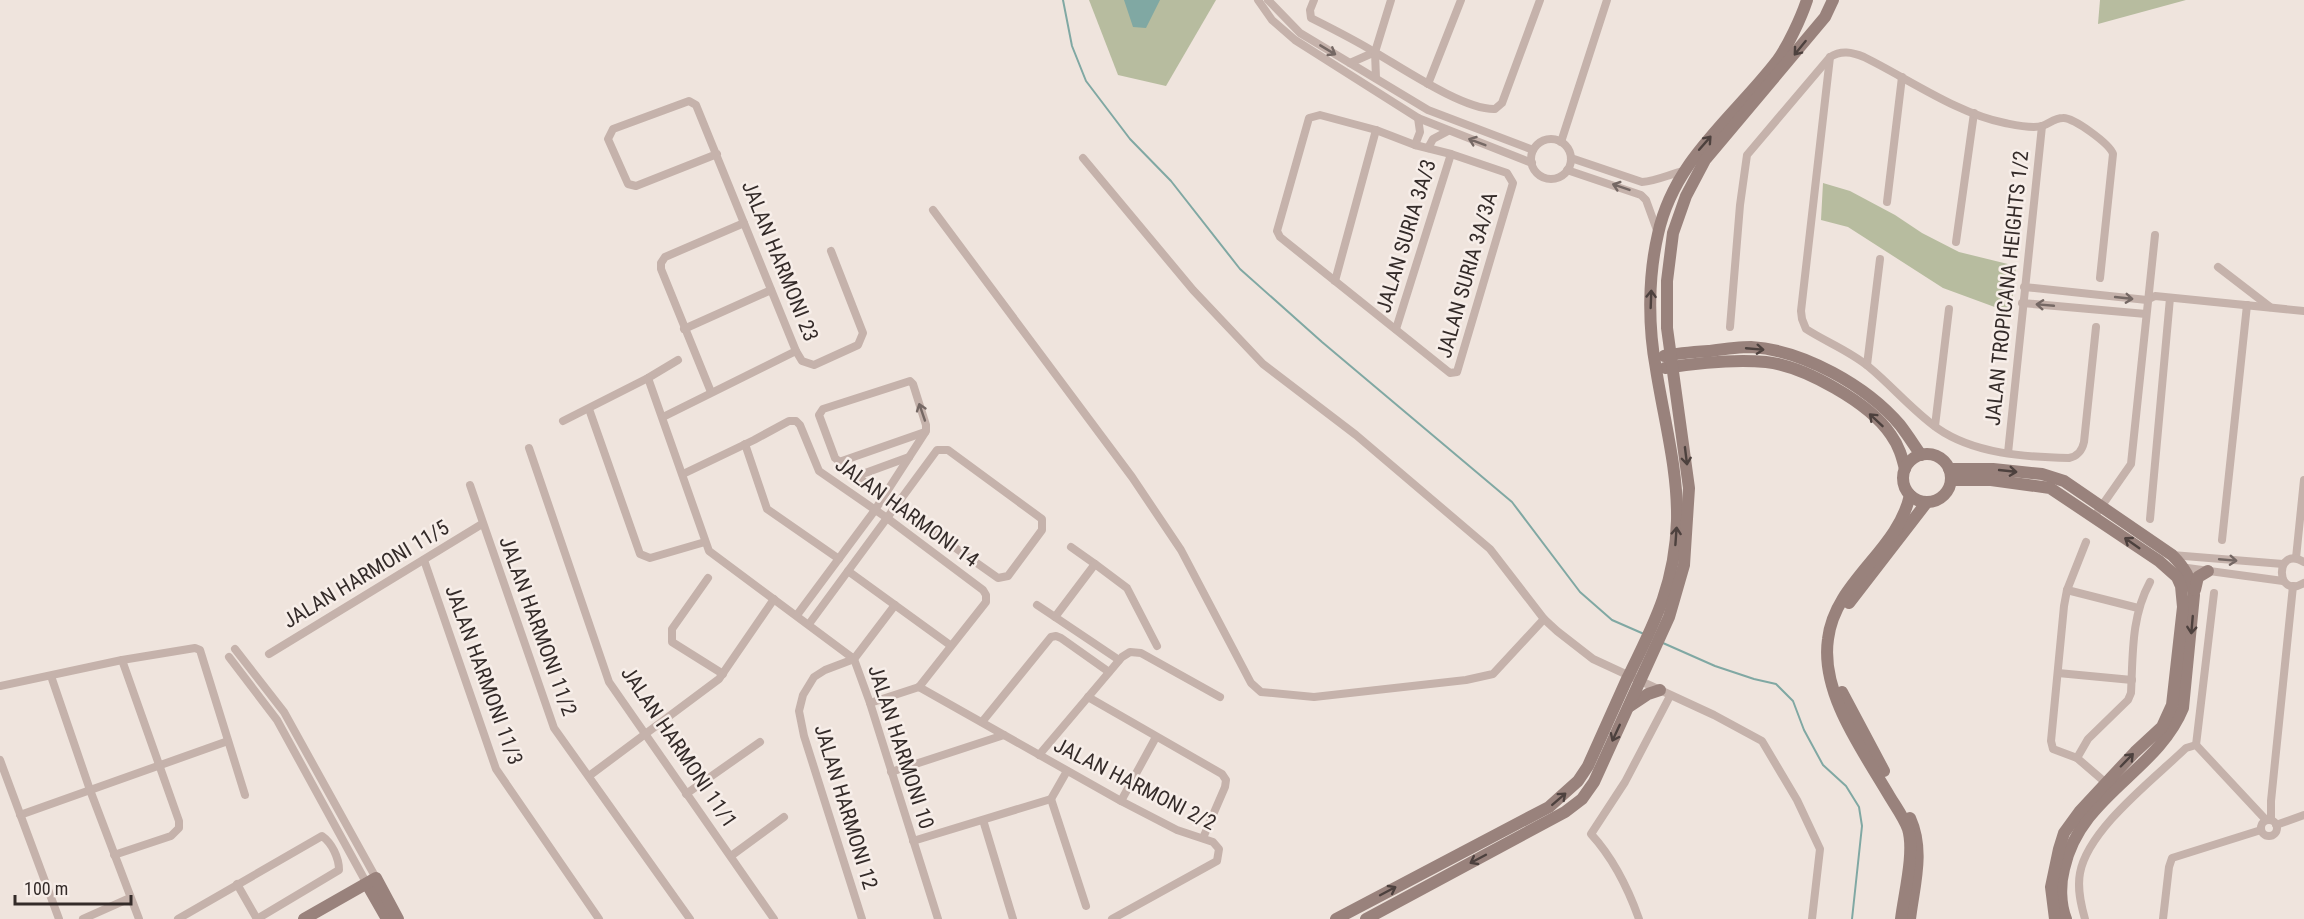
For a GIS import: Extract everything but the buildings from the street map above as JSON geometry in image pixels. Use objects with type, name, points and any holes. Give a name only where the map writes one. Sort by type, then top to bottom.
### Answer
[{"type":"street","points":[[1258,0],[1272,20],[1295,40],[1418,118],[1532,163]]},
{"type":"street","points":[[1268,0],[1300,33],[1428,110],[1533,150]]},
{"type":"street","points":[[1314,0],[1310,10],[1311,18],[1375,52],[1428,84],[1483,110],[1495,109],[1502,103],[1540,0]]},
{"type":"street","points":[[1376,78],[1375,52],[1391,0]]},
{"type":"street","points":[[1428,84],[1461,0]]},
{"type":"street","points":[[1561,142],[1607,0]]},
{"type":"street","points":[[1664,615],[1673,566],[1677,520],[1672,456],[1655,364],[1650,322],[1652,271],[1658,233],[1672,190],[1684,171],[1696,153],[1778,59],[1807,0]]},
{"type":"street","points":[[1336,919],[1549,807],[1578,781],[1588,766],[1635,678],[1684,566],[1689,488],[1667,328],[1667,281],[1673,233],[1695,178],[1705,160],[1825,17],[1833,0]]},
{"type":"street","points":[[1350,63],[1375,52]]},
{"type":"street","points":[[1730,327],[1740,205],[1747,155],[1815,73],[1835,53],[1856,54],[1974,113],[2005,123],[2042,126],[2062,117],[2070,119],[2112,149],[2100,278]]},
{"type":"street","points":[[1830,57],[1802,318],[1806,329],[1867,365],[1948,435],[1975,447],[2008,453],[2069,458],[2082,449],[2096,327]]},
{"type":"street","points":[[1815,73],[1822,72],[1827,81]]},
{"type":"street","points":[[1887,202],[1902,77]]},
{"type":"street","name":"JALAN HARMONI 23","points":[[717,154],[636,186],[628,184],[608,139],[613,129],[688,101],[696,105],[717,154],[796,351],[802,362],[814,365],[858,345],[863,333],[831,251]]},
{"type":"street","points":[[1956,242],[1974,113]]},
{"type":"street","name":"JALAN SURIA 3A/3A","points":[[1335,281],[1280,237],[1277,231],[1310,118],[1320,115],[1376,130],[1507,173],[1513,183],[1457,372],[1450,373],[1396,329]]},
{"type":"street","points":[[1416,145],[1420,132],[1418,118]]},
{"type":"street","name":"JALAN TROPICANA HEIGHTS 1/2","points":[[2008,453],[2042,126]]},
{"type":"street","points":[[1376,130],[1335,281],[1396,329]]},
{"type":"street","points":[[1428,148],[1433,139],[1448,131]]},
{"type":"street","points":[[1555,139],[1561,142],[1566,146],[1571,158],[1567,170],[1563,175],[1550,179],[1538,174],[1532,163],[1533,150],[1542,141],[1555,139]]},
{"type":"street","name":"JALAN SURIA 3A/3","points":[[1396,329],[1451,154]]},
{"type":"street","points":[[1083,158],[1193,290],[1263,364],[1356,435],[1490,549],[1544,619],[1593,659],[1762,741],[1797,800],[1820,849],[1812,919]]},
{"type":"street","points":[[1571,158],[1642,182],[1653,181],[1668,174],[1684,171]]},
{"type":"street","points":[[1567,170],[1641,195],[1646,200],[1658,233]]},
{"type":"street","points":[[933,210],[1160,518],[1181,550],[1251,684],[1261,692],[1314,697],[1493,675],[1544,619]]},
{"type":"street","points":[[711,392],[684,329],[661,269],[661,263],[665,257],[744,223]]},
{"type":"street","points":[[2098,512],[2131,464],[2155,235]]},
{"type":"street","points":[[1867,365],[1880,259]]},
{"type":"street","points":[[2218,267],[2271,308]]},
{"type":"street","points":[[2024,287],[2147,300],[2155,296],[2304,311]]},
{"type":"street","points":[[684,329],[771,290]]},
{"type":"street","points":[[2099,310],[2101,296]]},
{"type":"street","points":[[2150,519],[2170,298]]},
{"type":"street","points":[[2022,303],[2146,314]]},
{"type":"street","points":[[2222,540],[2247,306]]},
{"type":"street","points":[[1935,426],[1949,309]]},
{"type":"street","points":[[1667,328],[1676,342],[1696,359]]},
{"type":"street","points":[[1675,391],[1685,372],[1696,359],[1751,347],[1776,351],[1816,365],[1860,389],[1900,426],[1921,455]]},
{"type":"street","points":[[663,417],[796,351]]},
{"type":"street","points":[[1655,364],[1696,359],[1767,362],[1807,374],[1852,399],[1890,433],[1900,448],[1905,469]]},
{"type":"street","points":[[563,421],[648,378],[678,360]]},
{"type":"street","name":"JALAN HARMONI 10","points":[[648,378],[709,551],[854,659],[938,919]]},
{"type":"street","points":[[797,615],[875,510],[925,432],[926,424],[910,381],[823,409],[819,417],[834,457],[883,497]]},
{"type":"street","points":[[589,409],[640,555],[650,558],[705,542]]},
{"type":"street","name":"JALAN HARMONI 14","points":[[745,444],[789,421],[796,421],[801,425],[819,471],[887,518],[983,590],[986,602],[950,645]]},
{"type":"street","points":[[839,462],[925,432]]},
{"type":"street","points":[[683,474],[745,444],[767,509],[839,559]]},
{"type":"street","name":"JALAN HARMONI 11/1","points":[[529,448],[609,682],[774,919]]},
{"type":"street","points":[[809,624],[937,450],[948,450],[1042,519],[1042,530],[1008,576],[998,578],[896,506]]},
{"type":"street","points":[[1921,455],[1938,457],[1950,475],[1947,491],[1939,499],[1927,502],[1918,500],[1905,488],[1903,478],[1905,469],[1909,463],[1921,455]]},
{"type":"street","points":[[857,476],[909,457]]},
{"type":"street","points":[[1950,475],[2050,488],[2098,512],[2172,555],[2184,568],[2192,584],[2194,595]]},
{"type":"street","points":[[2172,555],[2283,564],[2289,560],[2300,560],[2304,480]]},
{"type":"street","name":"JALAN HARMONI 11/2","points":[[470,484],[554,728],[690,919]]},
{"type":"street","points":[[1900,919],[1909,856],[1908,828],[1835,697],[1827,662],[1827,640],[1832,620],[1854,582],[1894,531],[1907,508],[1910,495]]},
{"type":"street","points":[[1910,919],[1919,848],[1917,834],[1841,690],[1835,671],[1834,653],[1840,620],[1849,603],[1927,502]]},
{"type":"street","points":[[2055,919],[2051,887],[2064,833],[2080,811],[2162,727],[2172,705],[2183,596],[2176,577],[2098,512]]},
{"type":"street","name":"JALAN HARMONI 11/5","points":[[269,654],[482,524]]},
{"type":"street","points":[[2086,542],[2067,590],[2064,606],[2051,741],[2054,748],[2077,758],[2106,783]]},
{"type":"street","points":[[1071,547],[1127,588],[1157,646]]},
{"type":"street","name":"JALAN HARMONI 11/3","points":[[424,560],[496,769],[599,919]]},
{"type":"street","points":[[2158,561],[2184,568],[2283,580],[2293,586],[2304,583]]},
{"type":"street","points":[[1055,617],[1095,564]]},
{"type":"street","points":[[2283,564],[2281,572],[2283,580]]},
{"type":"street","points":[[848,571],[950,645],[919,687],[870,703]]},
{"type":"street","points":[[2066,919],[2061,896],[2062,877],[2067,852],[2079,830],[2092,811],[2162,742],[2176,725],[2183,708],[2194,595],[2198,577],[2208,571]]},
{"type":"street","points":[[708,578],[672,629],[672,642],[723,674]]},
{"type":"street","points":[[2077,758],[2088,739],[2128,700],[2132,680],[2134,628],[2138,608],[2150,582]]},
{"type":"street","points":[[2271,822],[2271,801],[2293,586]]},
{"type":"street","points":[[2067,590],[2138,608]]},
{"type":"street","points":[[2214,593],[2196,745],[2271,822],[2276,830],[2271,835],[2266,835],[2261,830]]},
{"type":"street","points":[[589,776],[719,679],[774,599]]},
{"type":"street","points":[[854,659],[895,605]]},
{"type":"street","points":[[1037,605],[1119,660]]},
{"type":"street","points":[[982,722],[1051,637],[1061,638],[1109,672]]},
{"type":"street","points":[[0,686],[122,660],[195,648],[200,650],[245,795]]},
{"type":"street","points":[[235,649],[284,712],[372,881],[387,919]]},
{"type":"street","points":[[1039,755],[1119,660],[1130,652],[1141,653],[1220,697]]},
{"type":"street","points":[[229,657],[277,720],[372,881],[398,919]]},
{"type":"street","name":"JALAN HARMONI 12","points":[[854,659],[825,670],[814,677],[802,695],[799,711],[804,736],[862,919]]},
{"type":"street","points":[[114,855],[171,836],[179,828],[179,821],[122,660]]},
{"type":"street","points":[[1643,660],[1648,675],[1662,691]]},
{"type":"street","points":[[2058,673],[2132,680]]},
{"type":"street","points":[[51,676],[90,790],[139,919]]},
{"type":"street","points":[[1366,919],[1565,812],[1582,799],[1594,782],[1628,708],[1635,678]]},
{"type":"street","name":"JALAN HARMONI 2/2","points":[[919,687],[1121,801],[1177,830],[1213,842],[1219,849],[1217,861],[1112,919]]},
{"type":"street","points":[[1628,708],[1648,694],[1662,691]]},
{"type":"street","points":[[1638,919],[1631,897],[1616,870],[1591,834],[1625,782],[1662,691]]},
{"type":"street","points":[[1088,697],[1222,774],[1226,780],[1203,838]]},
{"type":"street","points":[[891,772],[1004,735]]},
{"type":"street","points":[[1121,801],[1156,737]]},
{"type":"street","points":[[20,815],[228,741]]},
{"type":"street","points":[[686,794],[760,742]]},
{"type":"street","points":[[2085,919],[2080,899],[2079,875],[2094,838],[2186,748],[2196,745]]},
{"type":"street","points":[[0,760],[59,919]]},
{"type":"street","points":[[913,841],[1051,799],[1067,771]]},
{"type":"street","points":[[1051,799],[1086,906]]},
{"type":"street","points":[[2254,807],[2271,801]]},
{"type":"street","points":[[2261,830],[2262,823],[2304,815]]},
{"type":"street","points":[[731,856],[784,817]]},
{"type":"street","points":[[983,820],[1013,919]]},
{"type":"street","points":[[2163,919],[2172,858],[2261,830]]},
{"type":"street","points":[[178,919],[237,884],[321,837],[326,840],[339,861],[339,870],[257,919],[237,884]]},
{"type":"street","points":[[304,919],[372,881]]},
{"type":"street","points":[[83,919],[130,898]]},
{"type":"green space","points":[[1089,0],[1216,0],[1166,86],[1118,75]]},
{"type":"green space","points":[[2100,0],[2186,0],[2098,24]]},
{"type":"green space","points":[[1823,183],[1850,191],[1959,252],[2016,266],[2011,313],[1943,288],[1848,227],[1821,220]]},
{"type":"water","points":[[1124,0],[1160,0],[1146,28],[1133,27]]},
{"type":"waterway","points":[[1063,0],[1072,46],[1086,81],[1130,139],[1171,181],[1240,269],[1322,342],[1512,502],[1580,592],[1612,620],[1644,634]]},
{"type":"waterway","points":[[1663,643],[1715,666],[1776,684],[1793,701],[1804,730],[1823,765],[1846,786],[1859,807],[1862,826],[1852,919]]}]
